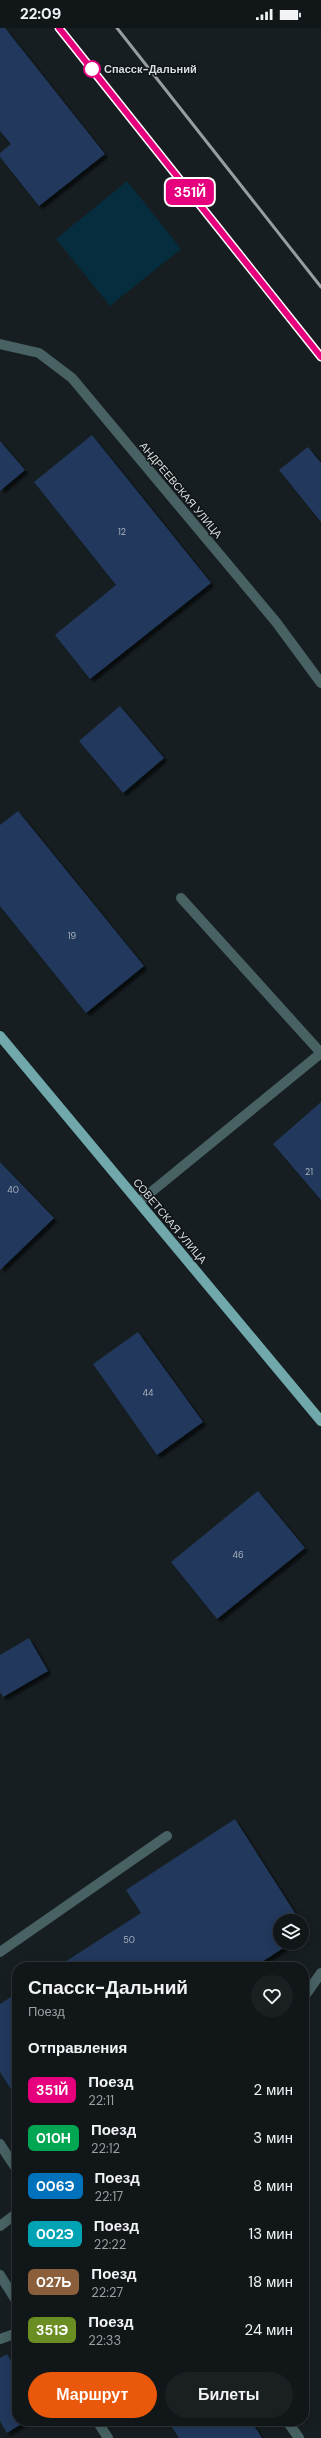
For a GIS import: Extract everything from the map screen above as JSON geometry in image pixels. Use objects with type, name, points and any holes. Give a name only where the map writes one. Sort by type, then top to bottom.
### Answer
[{"type":"main road","name":"СОВЕТСКАЯ УЛИЦА","points":[[0,1036],[321,1421]]},
{"type":"street","name":"АНДРЕЕВСКАЯ УЛИЦА","points":[[0,344],[39,353],[72,378],[276,622],[321,683]]},
{"type":"street","points":[[139,1202],[321,1053],[181,898]]},
{"type":"street","points":[[0,1952],[167,1836]]},
{"type":"street","points":[[309,1990],[321,1973]]},
{"type":"street","points":[[0,2144],[12,2162]]},
{"type":"street","points":[[0,2226],[12,2218]]},
{"type":"street","points":[[0,2275],[12,2294]]},
{"type":"street","points":[[0,2340],[12,2335]]},
{"type":"street","points":[[100,2426],[108,2438]]},
{"type":"street","points":[[291,2426],[299,2438]]},
{"type":"shaded area","points":[[127,181],[181,249],[110,306],[56,239]]},
{"type":"building","points":[[0,28],[5,28],[105,154],[39,206],[0,157],[0,153],[11,144],[0,131]]},
{"type":"building","points":[[92,435],[211,583],[90,679],[55,635],[116,585],[34,482]]},
{"type":"building","points":[[0,441],[25,470],[0,491]]},
{"type":"building","points":[[308,447],[321,463],[321,522],[279,470]]},
{"type":"building","points":[[120,706],[164,758],[123,793],[79,741]]},
{"type":"building","points":[[18,811],[144,966],[86,1013],[0,906],[0,825]]},
{"type":"building","points":[[321,1102],[321,1200],[273,1144]]},
{"type":"building","points":[[0,1162],[54,1218],[0,1270]]},
{"type":"building","points":[[138,1332],[203,1422],[157,1455],[93,1364]]},
{"type":"building","points":[[258,1491],[305,1548],[217,1619],[171,1562]]},
{"type":"building","points":[[29,1638],[48,1671],[3,1697],[0,1692],[0,1655]]},
{"type":"building","points":[[235,1819],[296,1914],[273,1914],[273,1950],[280,1950],[262,1962],[65,1962],[141,1913],[126,1890]]},
{"type":"building","points":[[12,1996],[12,2091],[0,2072],[0,2004]]},
{"type":"building","points":[[7,2354],[12,2362],[12,2426],[18,2426],[7,2433],[0,2421],[0,2358]]},
{"type":"building","points":[[171,2426],[254,2426],[262,2438],[179,2438]]},
{"type":"railway","points":[[59,28],[321,357]]},
{"type":"railway","points":[[117,28],[321,287]]},
{"type":"train","name":"351Й","points":[[59,28],[321,357]]},
{"type":"place","name":"Спасск-Дальний","points":[[92,69]]}]
